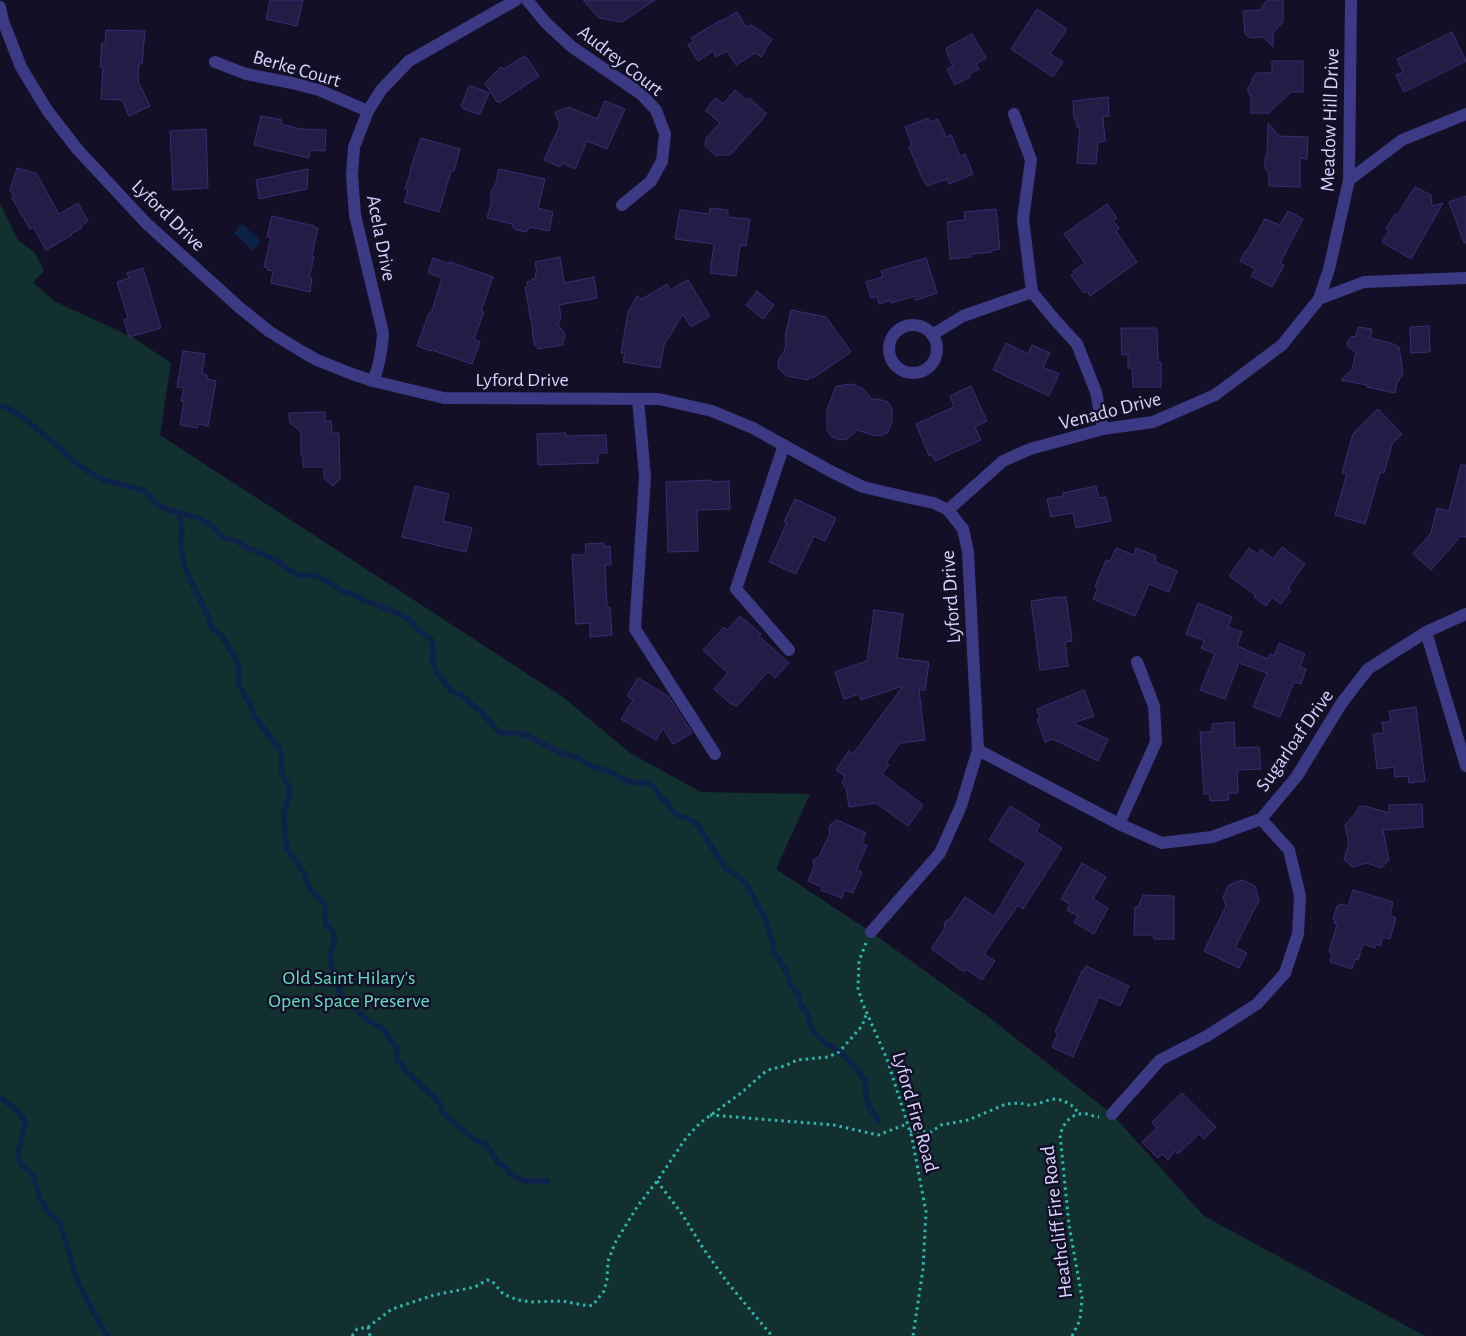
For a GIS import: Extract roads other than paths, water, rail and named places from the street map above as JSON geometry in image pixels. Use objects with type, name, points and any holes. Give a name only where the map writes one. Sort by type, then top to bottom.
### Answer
[{"type":"street","name":"Acela Drive","points":[[373,381],[380,360],[383,333],[355,215],[352,175],[354,147],[368,111],[381,90],[409,61],[516,0]]},
{"type":"street","name":"Audrey Court","points":[[527,0],[546,23],[572,47],[641,94],[656,110],[665,134],[662,161],[651,181],[622,205]]},
{"type":"street","name":"Meadow Hill Drive","points":[[1319,298],[1329,269],[1349,180],[1351,0]]},
{"type":"street","name":"Lyford Drive","points":[[0,7],[3,21],[21,67],[47,110],[78,150],[146,223],[240,308],[270,332],[317,360],[373,381],[444,398],[659,399],[712,411],[754,428],[832,472],[863,486],[934,503],[948,510],[963,529],[968,552],[978,750],[961,806],[940,853],[871,932]]},
{"type":"street","name":"Berke Court","points":[[215,62],[246,74],[319,90],[368,111]]},
{"type":"street","points":[[1014,114],[1032,160],[1023,219],[1032,292],[1077,344],[1096,392],[1103,430]]},
{"type":"street","points":[[1349,180],[1402,140],[1466,114]]},
{"type":"street","points":[[1319,298],[1364,282],[1466,278]]},
{"type":"street","points":[[932,335],[963,316],[1032,292]]},
{"type":"street","name":"Venado Drive","points":[[948,510],[1002,461],[1030,449],[1103,430],[1153,422],[1215,395],[1282,345],[1319,298]]},
{"type":"street","points":[[638,399],[645,477],[635,629],[715,754]]},
{"type":"street","points":[[784,445],[736,589],[788,650]]},
{"type":"street","name":"Sugarloaf Drive","points":[[978,750],[1119,824],[1162,843],[1212,837],[1261,819],[1297,776],[1341,704],[1368,670],[1426,632],[1466,614]]},
{"type":"street","points":[[1426,632],[1466,766]]},
{"type":"street","points":[[1119,824],[1156,742],[1154,706],[1137,662]]},
{"type":"street","points":[[1112,1114],[1160,1060],[1207,1036],[1257,1004],[1284,973],[1298,934],[1300,896],[1288,850],[1261,819]]},
{"type":"water","points":[[242,224],[261,241],[253,251],[234,233]]},
{"type":"waterway","points":[[0,405],[23,417],[71,459],[87,471],[104,480],[145,491],[154,502],[169,510],[198,518],[214,527],[221,536],[278,561],[301,576],[312,575],[322,578],[342,591],[354,594],[364,601],[410,620],[416,628],[432,640],[433,663],[437,673],[451,691],[461,695],[482,713],[499,732],[526,735],[563,754],[577,757],[590,766],[608,771],[629,782],[649,783],[677,815],[698,825],[725,868],[747,885],[765,919],[774,952],[799,996],[800,1004],[808,1014],[808,1021],[815,1033],[826,1044],[833,1047],[850,1061],[866,1082],[868,1103],[879,1121]]},
{"type":"waterway","points":[[179,513],[182,529],[183,561],[188,575],[208,616],[211,627],[221,635],[236,659],[239,670],[239,685],[250,704],[254,716],[279,748],[282,759],[281,771],[289,787],[289,795],[284,812],[287,849],[303,871],[310,889],[326,905],[326,925],[334,932],[331,964],[336,983],[343,997],[367,1020],[382,1028],[397,1048],[397,1059],[405,1070],[438,1101],[443,1113],[476,1141],[486,1144],[498,1163],[506,1167],[510,1174],[524,1181],[547,1181]]},
{"type":"waterway","points":[[0,1097],[19,1112],[25,1122],[18,1154],[21,1164],[34,1178],[40,1198],[49,1213],[60,1223],[77,1279],[107,1336]]},
{"type":"park label","name":"Old Saint Hilary's Open Space Preserve","points":[[349,988]]}]
